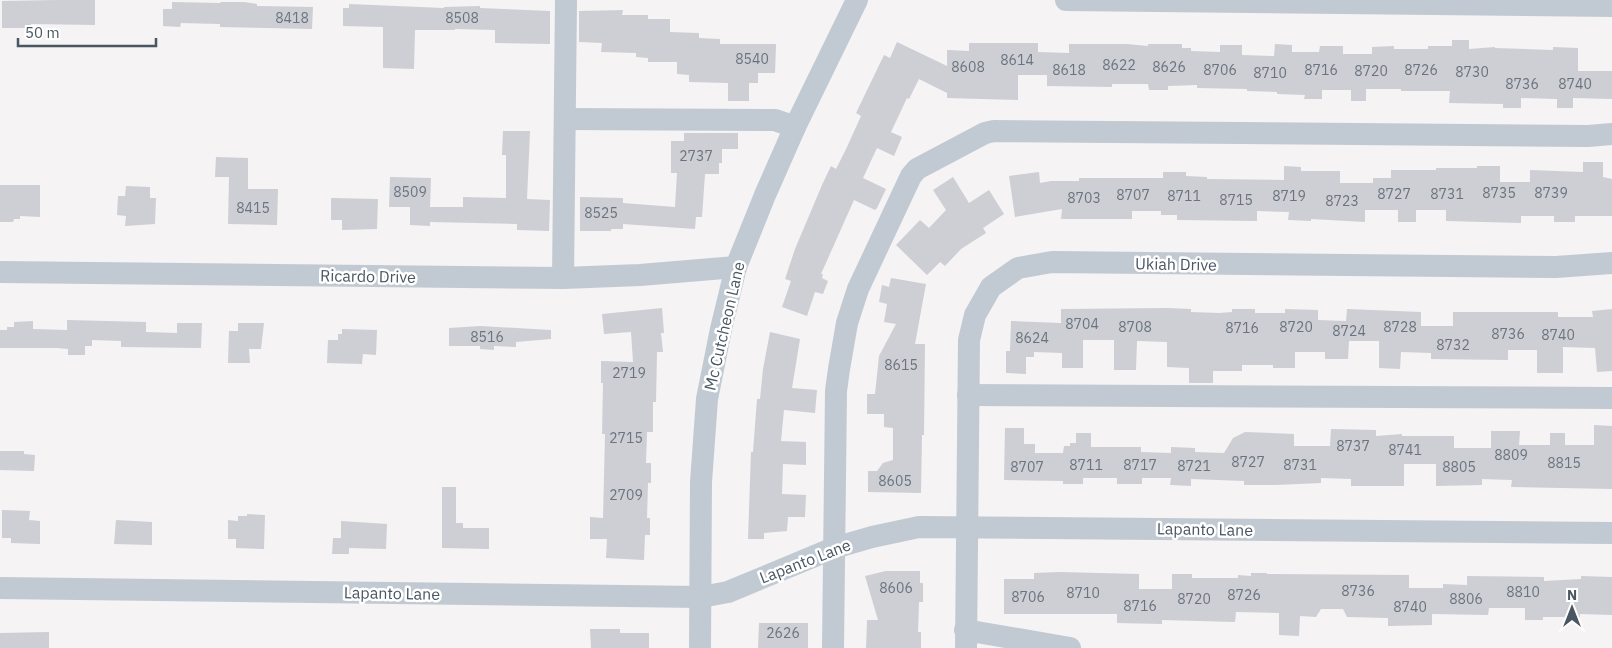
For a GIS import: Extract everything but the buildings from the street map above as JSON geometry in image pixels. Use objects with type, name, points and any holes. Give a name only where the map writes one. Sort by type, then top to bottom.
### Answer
[{"type":"street","points":[[563,278],[566,0]]},
{"type":"street","name":"Mc Cutcheon Lane","points":[[700,648],[701,482],[707,399],[736,267],[764,195],[857,0]]},
{"type":"street","points":[[1066,0],[1612,6]]},
{"type":"street","points":[[565,119],[775,120],[795,127]]},
{"type":"street","points":[[833,648],[836,391],[846,323],[858,289],[882,236],[911,176],[917,168],[985,133],[994,131],[1588,136],[1612,134]]},
{"type":"street","name":"Ukiah Drive","points":[[965,639],[969,340],[975,315],[991,288],[1018,268],[1052,262],[1556,267],[1612,263]]},
{"type":"street","name":"Ricardo Drive","points":[[0,272],[563,278],[640,275],[736,267]]},
{"type":"street","points":[[968,394],[1612,398]]},
{"type":"street","name":"Lapanto Lane","points":[[0,588],[701,597],[728,592],[834,548],[872,537],[919,527],[1612,533]]},
{"type":"street","points":[[965,639],[1070,648]]}]
